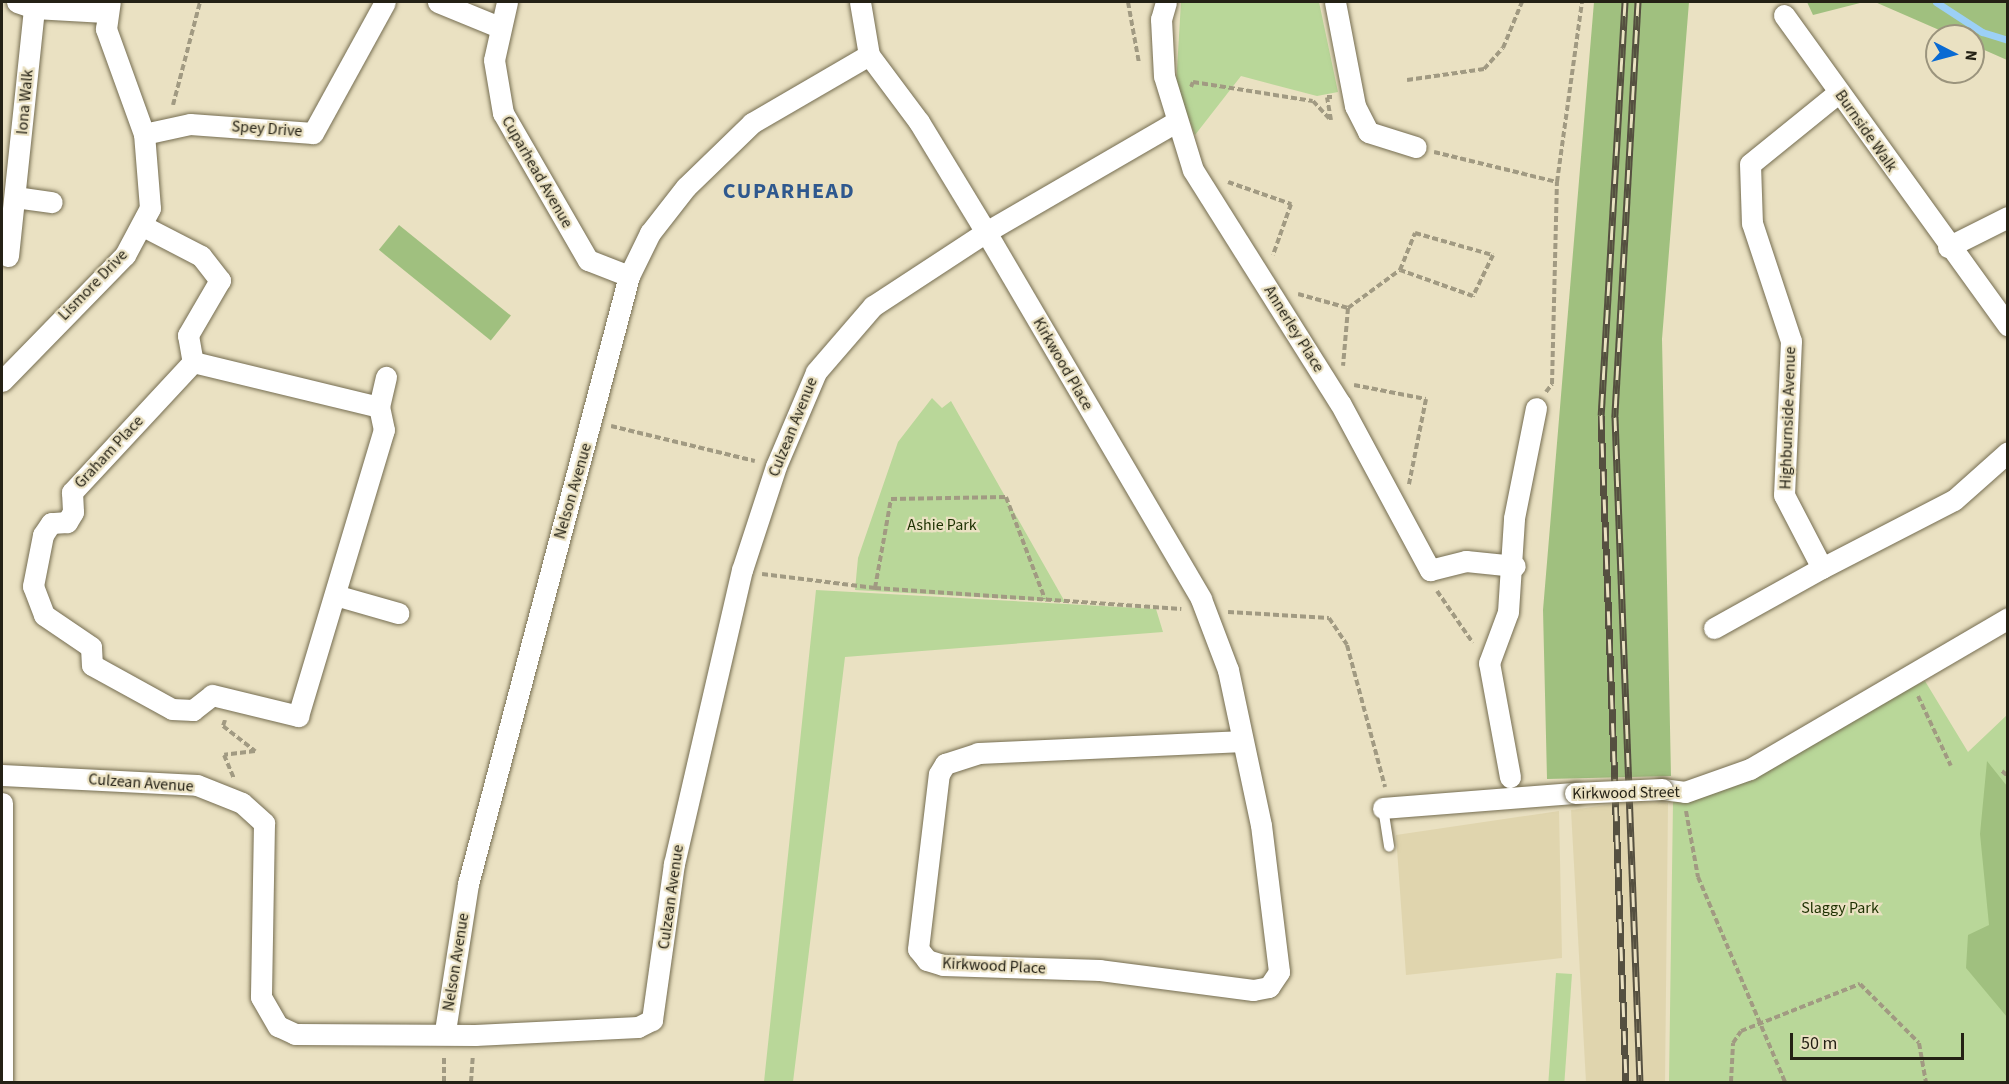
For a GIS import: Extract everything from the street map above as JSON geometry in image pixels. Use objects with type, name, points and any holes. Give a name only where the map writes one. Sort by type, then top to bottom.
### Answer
[{"type":"street","name":"Spey Drive","points":[[144,134],[190,124],[313,133],[385,2]]},
{"type":"street","points":[[438,2],[499,27]]},
{"type":"street","name":"Cuparhead Avenue","points":[[507,2],[499,27],[494,89],[502,113],[588,260],[628,276]]},
{"type":"street","name":"Kirkwood Place","points":[[860,2],[869,55],[919,122],[986,232],[1202,602],[1228,670],[1239,741],[1262,825],[1279,947],[1280,972],[1269,987],[1158,982],[1100,970],[943,965],[927,960],[918,949],[939,774],[945,764],[978,753],[1239,741]]},
{"type":"street","name":"Annerley Place","points":[[1166,2],[1161,19],[1164,76],[1174,123],[1193,170],[1265,283],[1341,393],[1430,570]]},
{"type":"street","points":[[1335,2],[1355,106],[1368,132],[1416,147]]},
{"type":"street","points":[[25,5],[107,7]]},
{"type":"street","name":"Iona Walk","points":[[8,256],[15,197],[25,5]]},
{"type":"street","name":"Lismore Drive","points":[[2,381],[125,255],[143,226],[152,182],[144,134],[106,29],[107,7]]},
{"type":"street","name":"Burnside Walk","points":[[1784,15],[1948,247],[2007,326]]},
{"type":"street","name":"Nelson Avenue","points":[[444,1031],[468,884],[593,422],[628,276],[650,233],[686,187],[752,123],[869,55]]},
{"type":"street","name":"Highburnside Avenue","points":[[1822,568],[1784,495],[1791,341],[1752,223],[1750,164],[1839,92]]},
{"type":"street","name":"Culzean Avenue","points":[[2,775],[197,785],[234,800],[264,823],[261,997],[278,1026],[295,1034],[444,1031],[475,1035],[638,1027],[652,1020],[674,864],[742,570],[776,466],[816,372],[851,325],[986,232],[1174,123]]},
{"type":"street","points":[[15,197],[52,202]]},
{"type":"street","points":[[1948,247],[2007,216]]},
{"type":"street","points":[[143,226],[201,256],[220,280],[188,335],[193,362],[380,407]]},
{"type":"street","name":"Graham Place","points":[[193,362],[72,492],[73,512],[67,522],[51,523],[43,535],[33,586],[44,615],[91,646],[92,665],[172,710],[193,710],[212,695],[298,716],[384,430],[380,407],[386,377]]},
{"type":"street","points":[[1510,777],[1489,663],[1508,612],[1515,566],[1514,518],[1536,408]]},
{"type":"street","points":[[1714,628],[1822,568],[1954,500],[2007,452]]},
{"type":"street","points":[[1430,570],[1467,561],[1515,566]]},
{"type":"street","points":[[335,595],[398,613]]},
{"type":"street","name":"Kirkwood Street","points":[[1388,807],[1575,793],[1662,789],[1685,792],[1750,769],[1910,679],[2007,618]]},
{"type":"street","points":[[2,803],[2,1083]]},
{"type":"lane","points":[[1388,807],[1389,847]]},
{"type":"path","points":[[168,130],[200,2]]},
{"type":"path","points":[[1128,2],[1142,74]]},
{"type":"path","points":[[1407,80],[1484,69],[1503,48],[1522,2]]},
{"type":"path","points":[[1536,408],[1552,384],[1557,182],[1582,2]]},
{"type":"path","points":[[1174,123],[1193,82],[1313,101],[1331,120],[1330,108]]},
{"type":"path","points":[[1416,147],[1557,182]]},
{"type":"path","points":[[1193,170],[1291,204],[1265,283],[1348,309]]},
{"type":"path","points":[[1400,270],[1473,296],[1493,255],[1415,233],[1400,270],[1348,309],[1341,393],[1426,399],[1402,518]]},
{"type":"path","points":[[593,422],[776,466]]},
{"type":"path","points":[[875,588],[891,499],[1006,497],[1045,599]]},
{"type":"path","points":[[742,570],[875,588],[1045,599],[1202,602],[1211,600],[1222,613],[1329,618],[1347,645],[1388,807]]},
{"type":"path","points":[[1430,570],[1442,603],[1489,663]]},
{"type":"path","points":[[1910,679],[1952,766]]},
{"type":"path","points":[[231,699],[223,726],[255,751],[224,754],[233,769],[234,800]]},
{"type":"path","points":[[2002,771],[2007,776]]},
{"type":"path","points":[[1685,792],[1698,878],[1785,1083]]},
{"type":"path","points":[[1731,1083],[1733,1042],[1741,1030],[1760,1026],[1860,984],[1919,1043],[1926,1083]]},
{"type":"shaded area","points":[[1635,801],[1668,803],[1665,1082],[1586,1082],[1571,810]]},
{"type":"shaded area","points":[[1559,811],[1562,958],[1406,975],[1396,835]]},
{"type":"green space","points":[[1181,2],[1319,2],[1338,92],[1317,96],[1241,76],[1195,135],[1176,86]]},
{"type":"green space","points":[[1594,2],[1689,2],[1662,339],[1671,776],[1547,779],[1543,610]]},
{"type":"green space","points":[[1807,2],[1864,2],[1813,15]]},
{"type":"green space","points":[[1875,2],[2007,2],[2007,60],[1985,50],[1985,24],[1925,24]]},
{"type":"green space","points":[[399,225],[511,316],[491,340],[379,250]]},
{"type":"green space","name":"Ashie Park","points":[[932,398],[942,408],[951,401],[1065,602],[855,590],[858,558],[898,442]]},
{"type":"green space","points":[[816,590],[1156,609],[1163,632],[845,657],[793,1082],[764,1082]]},
{"type":"green space","name":"Slaggy Park","points":[[1925,681],[1968,752],[2007,715],[2007,1082],[1669,1082],[1673,802]]},
{"type":"green space","points":[[1987,761],[2007,786],[2007,1017],[1966,968],[1968,935],[1989,925],[1980,834]]},
{"type":"green space","points":[[1556,973],[1572,974],[1564,1082],[1548,1082]]},
{"type":"waterway","points":[[1936,2],[1982,32],[2008,40]]},
{"type":"railway","points":[[1625,2],[1601,415],[1626,1082]]},
{"type":"railway","points":[[1638,2],[1615,417],[1640,1082]]},
{"type":"district","name":"CUPARHEAD","points":[[789,192]]}]
